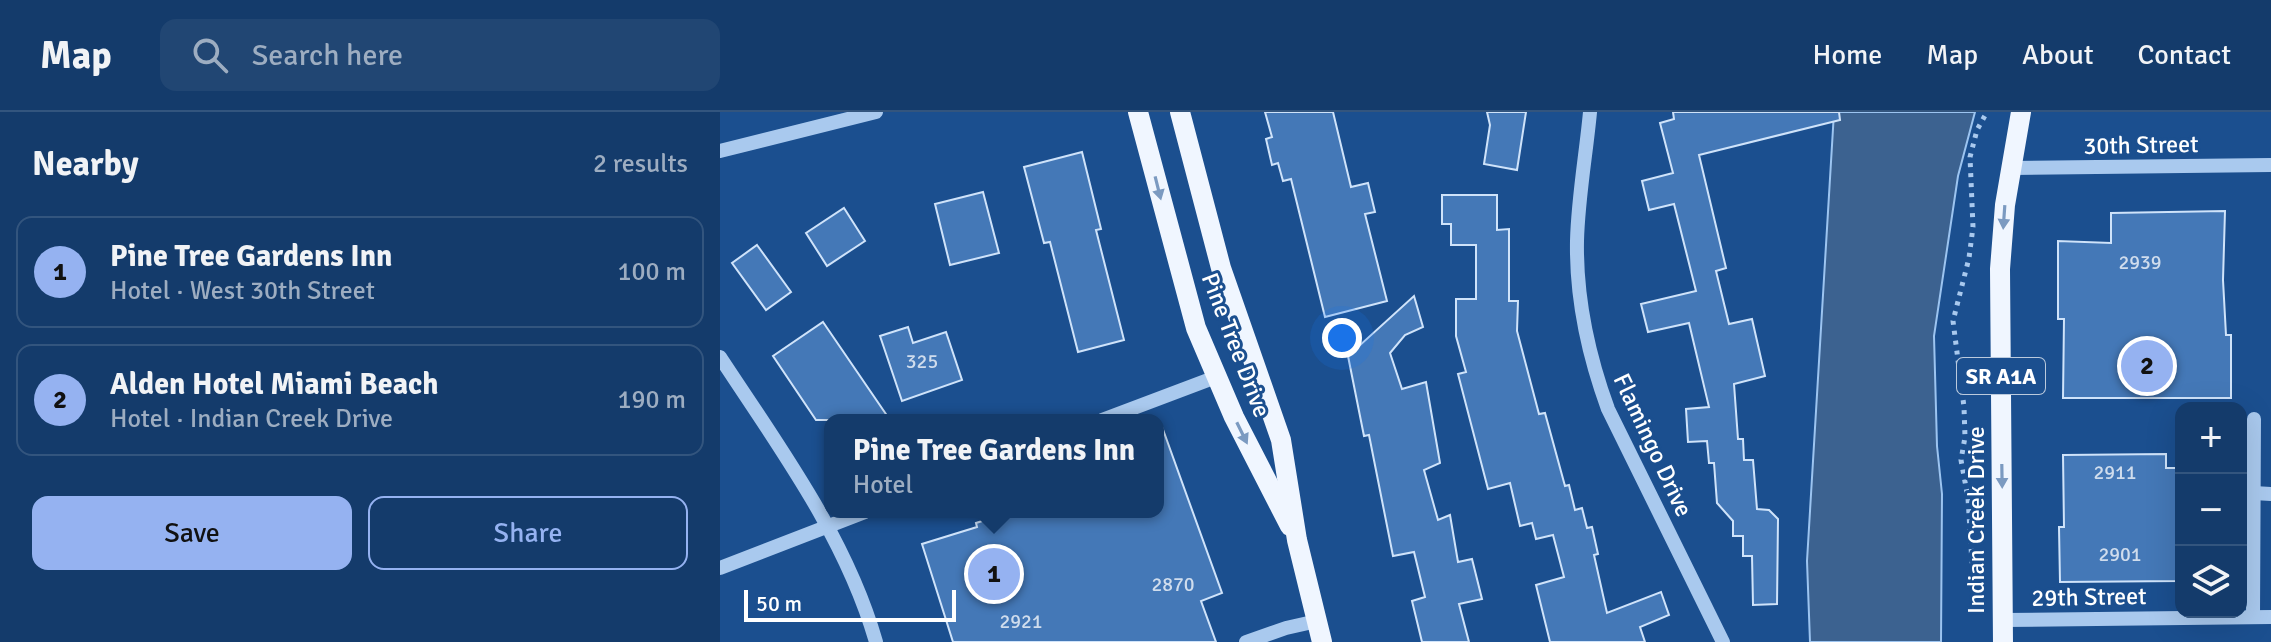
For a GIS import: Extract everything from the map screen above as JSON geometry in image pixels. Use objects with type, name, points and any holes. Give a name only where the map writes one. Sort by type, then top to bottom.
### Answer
[{"type":"main road","name":"Pine Tree Drive","points":[[1138,112],[1196,328],[1216,377],[1297,540]]},
{"type":"main road","name":"Pine Tree Drive","points":[[1180,112],[1221,268],[1281,440],[1297,540],[1322,642]]},
{"type":"main road","name":"Indian Creek Drive","points":[[2003,642],[2000,269],[2005,205],[2021,112]]},
{"type":"street","points":[[720,151],[876,112]]},
{"type":"street","name":"Flamingo Drive","points":[[1590,112],[1577,242],[1584,324],[1594,369],[1608,409],[1723,642]]},
{"type":"street","name":"30th Street","points":[[2011,168],[2271,165]]},
{"type":"street","points":[[720,357],[795,470],[827,527],[866,606],[876,642]]},
{"type":"street","points":[[1118,414],[1216,377]]},
{"type":"street","points":[[2253,617],[2254,419]]},
{"type":"street","points":[[2254,493],[2271,494]]},
{"type":"street","points":[[720,568],[850,518]]},
{"type":"street","name":"29th Street","points":[[2003,620],[2271,617]]},
{"type":"street","points":[[1246,642],[1317,621]]},
{"type":"path","points":[[1972,563],[1968,498],[1961,460],[1965,437],[1964,407],[1953,321],[1969,258],[1973,227],[1970,157],[1977,130],[1987,112]]},
{"type":"water","points":[[1834,112],[1975,112],[1958,176],[1934,336],[1937,446],[1942,494],[1941,642],[1810,642],[1807,561]]},
{"type":"building","points":[[1265,112],[1333,112],[1351,187],[1368,183],[1375,212],[1365,214],[1387,301],[1325,317],[1291,179],[1283,181],[1278,163],[1272,165],[1266,139],[1272,137]]},
{"type":"building","points":[[1487,112],[1526,112],[1517,170],[1484,164],[1490,125]]},
{"type":"building","points":[[1673,112],[1839,112],[1840,120],[1699,155],[1726,268],[1716,271],[1729,324],[1752,319],[1765,376],[1734,384],[1738,439],[1743,439],[1744,460],[1753,460],[1757,509],[1769,510],[1778,519],[1777,604],[1753,605],[1752,556],[1743,556],[1743,536],[1733,536],[1733,521],[1717,503],[1714,463],[1709,463],[1707,441],[1688,442],[1686,409],[1709,407],[1689,323],[1648,332],[1641,304],[1696,291],[1674,204],[1649,210],[1642,181],[1673,173],[1660,123],[1674,119]]},
{"type":"building","points":[[1082,152],[1101,229],[1096,230],[1124,340],[1078,352],[1050,242],[1044,243],[1024,167]]},
{"type":"building","points":[[983,192],[999,253],[950,265],[935,204]]},
{"type":"building","points":[[1442,195],[1497,195],[1497,230],[1509,229],[1509,301],[1518,301],[1517,331],[1539,414],[1545,413],[1565,486],[1569,485],[1575,510],[1582,508],[1587,528],[1592,527],[1598,554],[1594,555],[1607,613],[1661,592],[1669,615],[1640,627],[1645,642],[1550,642],[1536,585],[1564,577],[1553,535],[1536,539],[1532,523],[1520,526],[1510,483],[1488,489],[1458,374],[1466,372],[1456,336],[1456,299],[1476,299],[1476,245],[1451,245],[1451,224],[1442,224]]},
{"type":"building","points":[[844,208],[865,241],[827,266],[806,233]]},
{"type":"building","points":[[2225,211],[2223,280],[2226,335],[2231,335],[2231,398],[2063,398],[2064,319],[2058,319],[2058,241],[2111,243],[2111,213]]},
{"type":"building","points":[[757,245],[791,292],[766,310],[732,263]]},
{"type":"building","points":[[1414,296],[1423,327],[1405,335],[1390,353],[1402,389],[1426,382],[1440,463],[1424,470],[1438,520],[1450,515],[1458,562],[1472,559],[1482,599],[1459,604],[1469,642],[1422,642],[1412,601],[1425,597],[1414,552],[1393,556],[1369,435],[1364,436],[1348,356]]},
{"type":"building","points":[[823,322],[886,414],[824,414],[824,420],[816,420],[773,356]]},
{"type":"building","points":[[908,327],[913,343],[946,332],[962,380],[902,401],[880,336]]},
{"type":"building","points":[[1164,432],[1222,593],[1201,601],[1216,642],[953,642],[922,544],[977,527],[976,523],[992,518],[1164,518]]},
{"type":"building","points":[[2166,454],[2166,468],[2175,468],[2175,581],[2060,582],[2059,527],[2064,527],[2063,455]]},
{"type":"place","name":"Alden Hotel Miami Beach","points":[[2147,366]]},
{"type":"place","name":"Pine Tree Gardens Inn","points":[[994,574]]}]
